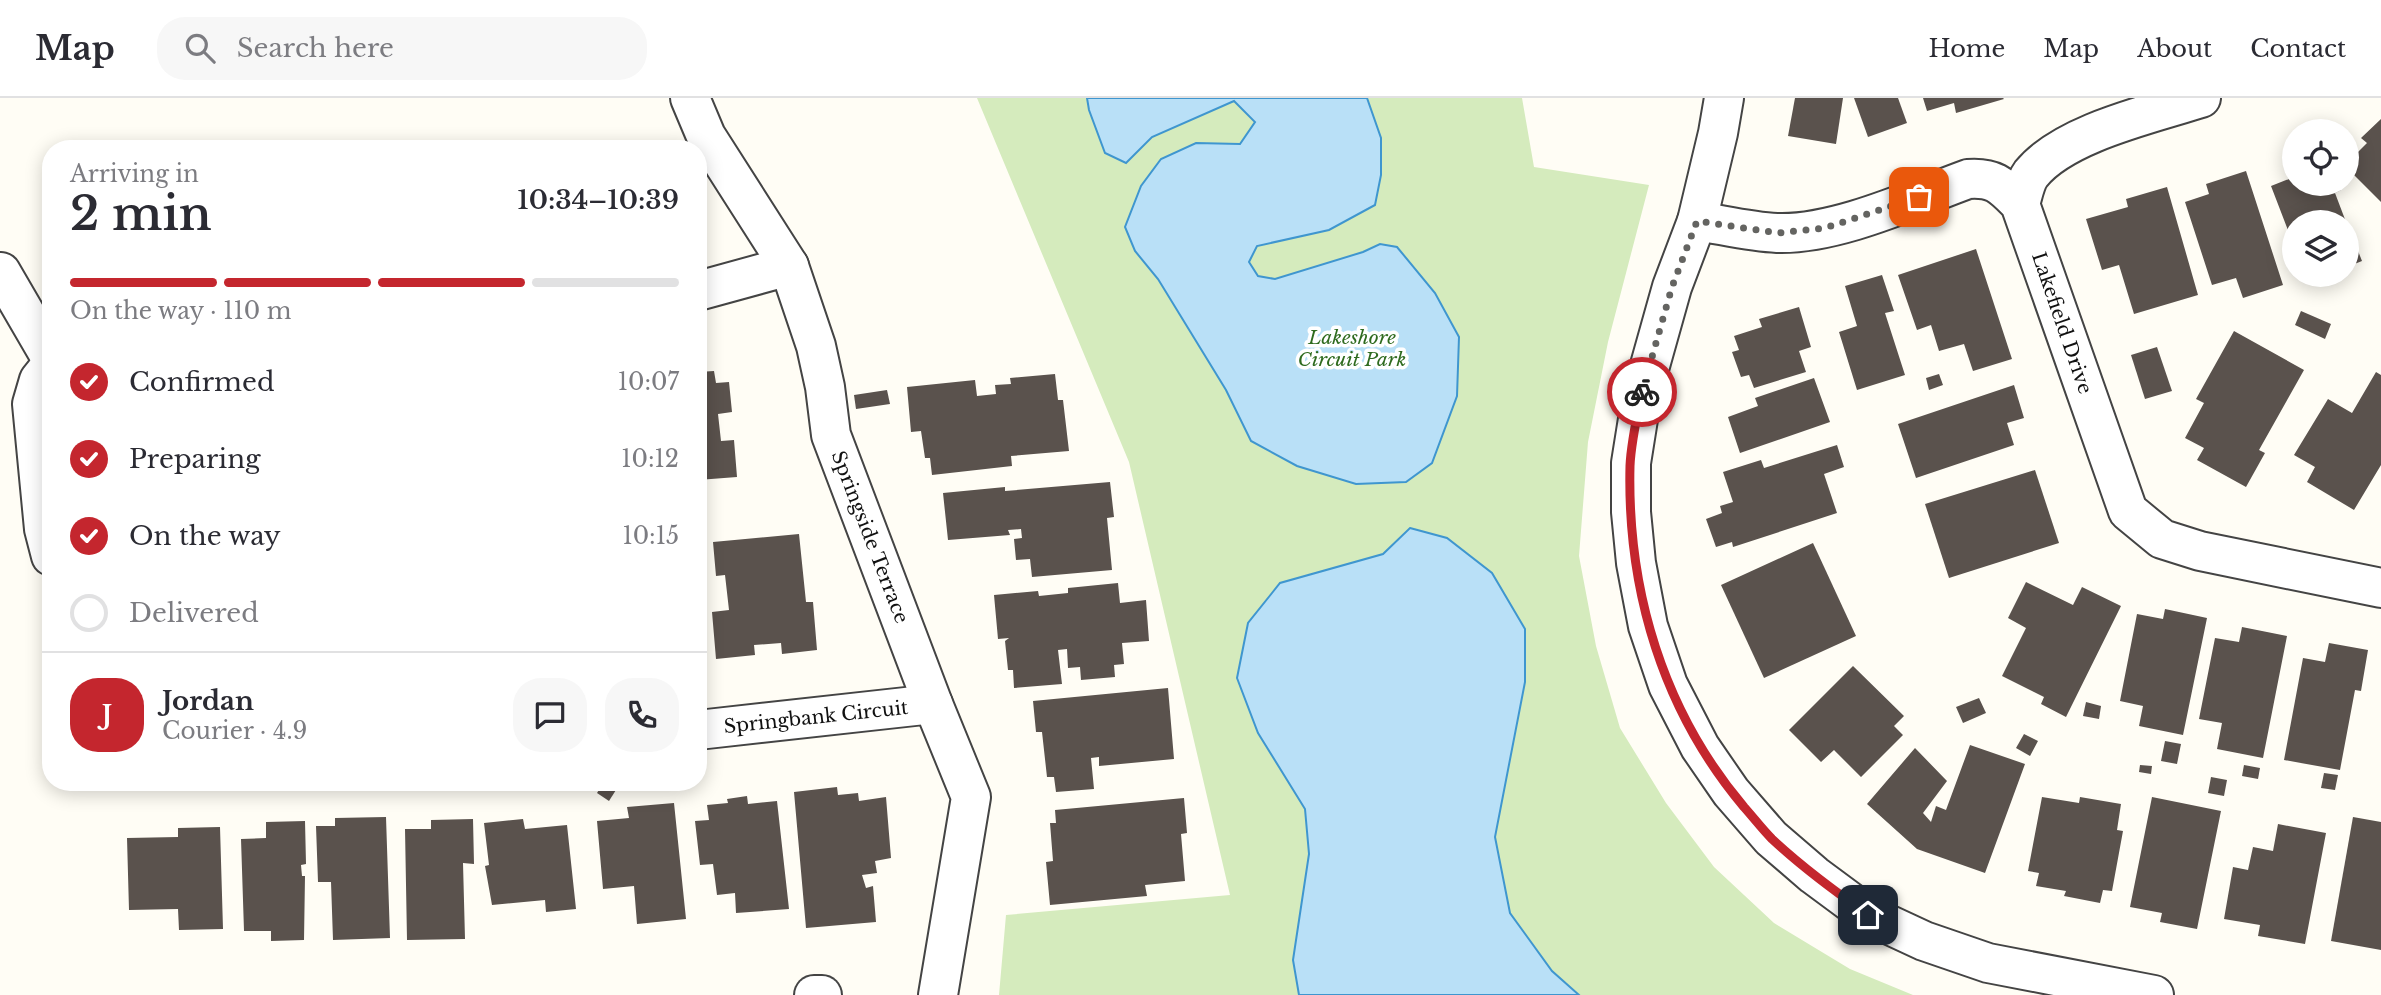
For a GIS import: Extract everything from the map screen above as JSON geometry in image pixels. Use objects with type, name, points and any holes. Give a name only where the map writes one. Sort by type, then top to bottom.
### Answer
[{"type":"street","name":"Springside Terrace","points":[[690,98],[706,136],[789,266],[816,346],[831,435],[971,797],[938,995]]},
{"type":"street","points":[[1724,98],[1697,221],[1672,287],[1642,394],[1630,463],[1635,551],[1648,626],[1668,685],[1700,747],[1731,792],[1771,838],[1814,875],[1868,915],[1924,941],[1988,963],[2154,995]]},
{"type":"street","points":[[2020,204],[2029,176],[2052,154],[2080,139],[2201,98]]},
{"type":"street","name":"Lakefield Drive","points":[[1697,221],[1778,233],[1825,228],[1968,179],[1982,178],[1999,183],[2020,204],[2128,511],[2162,539],[2200,551],[2381,587]]},
{"type":"street","points":[[707,289],[789,266]]},
{"type":"street","points":[[1,272],[42,343]]},
{"type":"street","points":[[42,376],[32,404],[42,508]]},
{"type":"street","name":"Springbank Circuit","points":[[707,729],[933,704]]},
{"type":"street","points":[[814,995],[822,995]]},
{"type":"green space","name":"Lakeshore Circuit Park","points":[[977,98],[1522,98],[1534,167],[1649,185],[1608,342],[1588,442],[1579,556],[1596,646],[1620,728],[1666,803],[1714,867],[1774,923],[1850,969],[1913,995],[999,995],[1006,915],[1230,895],[1129,462]]},
{"type":"water","points":[[1087,98],[1367,98],[1381,138],[1381,175],[1375,205],[1329,230],[1257,246],[1249,262],[1258,276],[1275,279],[1363,252],[1380,244],[1397,247],[1435,293],[1459,337],[1457,396],[1432,463],[1406,482],[1356,484],[1297,466],[1251,441],[1226,390],[1158,279],[1135,251],[1125,227],[1141,186],[1161,159],[1196,143],[1240,144],[1255,122],[1234,101],[1152,137],[1126,163],[1105,153]]},
{"type":"water","points":[[1410,528],[1447,538],[1492,573],[1525,629],[1525,682],[1495,837],[1510,913],[1552,971],[1579,995],[1299,995],[1293,960],[1309,854],[1305,809],[1258,733],[1237,678],[1248,623],[1280,583],[1383,554]]},
{"type":"building","points":[[1795,98],[1843,98],[1836,144],[1788,136]]},
{"type":"building","points":[[1854,98],[1898,98],[1907,123],[1868,137]]},
{"type":"building","points":[[1923,98],[2004,99],[1956,113],[1954,103],[1927,111]]},
{"type":"building","points":[[2381,119],[2381,202],[2359,180],[2359,151],[2367,143],[2361,138]]},
{"type":"building","points":[[2246,171],[2282,285],[2243,298],[2236,278],[2212,285],[2185,202],[2209,194],[2206,184]]},
{"type":"building","points":[[2282,182],[2282,196],[2336,196],[2341,210],[2282,210],[2282,215],[2271,186]]},
{"type":"building","points":[[2167,187],[2198,295],[2134,314],[2119,265],[2102,270],[2086,219],[2128,207],[2126,199]]},
{"type":"building","points":[[1976,249],[2012,359],[1973,371],[1964,344],[1939,351],[1931,325],[1917,330],[1898,275]]},
{"type":"building","points":[[1882,275],[1894,311],[1885,313],[1905,375],[1857,390],[1839,332],[1857,326],[1845,286]]},
{"type":"building","points":[[1799,307],[1811,347],[1799,351],[1806,372],[1754,388],[1749,375],[1741,377],[1732,352],[1739,350],[1734,336],[1762,327],[1759,319]]},
{"type":"building","points":[[2301,311],[2331,324],[2325,339],[2295,325]]},
{"type":"building","points":[[2234,331],[2304,370],[2259,450],[2265,453],[2246,487],[2197,460],[2204,448],[2185,438],[2204,403],[2196,399]]},
{"type":"building","points":[[2157,347],[2172,391],[2145,399],[2131,355]]},
{"type":"building","points":[[707,371],[714,371],[716,383],[729,382],[732,412],[718,414],[721,441],[734,440],[737,477],[707,479]]},
{"type":"building","points":[[2376,372],[2381,375],[2381,465],[2354,510],[2307,482],[2315,467],[2294,455],[2328,399],[2352,413]]},
{"type":"building","points":[[1055,374],[1058,400],[1063,400],[1069,451],[1011,456],[1012,466],[932,475],[930,458],[925,458],[921,431],[911,432],[907,387],[975,380],[977,396],[996,394],[995,385],[1011,384],[1010,378]]},
{"type":"building","points":[[1939,374],[1943,385],[1929,390],[1926,378]]},
{"type":"building","points":[[1814,378],[1830,422],[1740,453],[1728,417],[1758,406],[1755,398]]},
{"type":"building","points":[[2014,385],[2024,418],[2007,423],[2014,445],[1916,478],[1898,424]]},
{"type":"building","points":[[887,390],[890,404],[856,409],[854,395]]},
{"type":"building","points":[[1837,445],[1844,467],[1824,474],[1837,513],[1733,547],[1732,542],[1716,547],[1706,519],[1722,513],[1720,506],[1733,502],[1723,472],[1761,460],[1764,468]]},
{"type":"building","points":[[2035,470],[2059,543],[1949,578],[1925,504]]},
{"type":"building","points":[[1110,482],[1114,517],[1107,518],[1112,570],[1032,577],[1030,559],[1016,560],[1014,539],[1022,538],[1021,529],[1008,530],[1010,535],[948,540],[943,493]]},
{"type":"building","points":[[799,534],[806,602],[813,602],[817,650],[782,654],[781,643],[754,645],[755,655],[716,659],[712,612],[729,610],[725,575],[716,576],[713,542]]},
{"type":"building","points":[[1813,543],[1856,636],[1764,678],[1721,585]]},
{"type":"building","points":[[2026,582],[2073,605],[2082,587],[2121,606],[2066,717],[2041,704],[2044,697],[2002,676],[2026,628],[2008,618]]},
{"type":"building","points":[[1118,583],[1120,603],[1146,600],[1149,641],[1122,643],[1124,664],[1114,665],[1115,677],[1081,680],[1080,667],[1068,668],[1067,649],[1058,650],[1062,684],[1014,688],[1013,670],[1008,670],[1005,641],[1009,638],[998,639],[994,595],[1038,591],[1039,596],[1068,593],[1068,588]]},
{"type":"building","points":[[2165,609],[2207,618],[2183,735],[2139,726],[2143,706],[2120,701],[2137,614],[2163,619]]},
{"type":"building","points":[[2242,627],[2287,636],[2263,758],[2217,749],[2222,723],[2199,719],[2215,638],[2239,642]]},
{"type":"building","points":[[2329,643],[2368,650],[2361,691],[2355,690],[2340,770],[2284,760],[2303,658],[2325,662]]},
{"type":"building","points":[[1853,666],[1904,716],[1894,726],[1903,735],[1861,777],[1834,750],[1821,762],[1789,730]]},
{"type":"building","points":[[1168,688],[1174,759],[1099,766],[1099,757],[1091,758],[1094,789],[1056,792],[1054,777],[1047,777],[1042,732],[1036,732],[1033,701]]},
{"type":"building","points":[[1979,698],[1986,713],[1963,723],[1956,707]]},
{"type":"building","points":[[2086,702],[2101,706],[2099,719],[2083,716]]},
{"type":"building","points":[[2024,734],[2038,741],[2030,756],[2016,748]]},
{"type":"building","points":[[2165,741],[2181,744],[2177,764],[2161,761]]},
{"type":"building","points":[[1970,745],[2025,764],[1985,873],[1917,849],[1867,804],[1915,748],[1947,781],[1923,813],[1931,822],[1936,806],[1946,810]]},
{"type":"building","points":[[2140,765],[2152,766],[2151,774],[2139,772]]},
{"type":"building","points":[[2244,765],[2260,768],[2258,779],[2242,776]]},
{"type":"building","points":[[2324,773],[2338,775],[2335,790],[2321,788]]},
{"type":"building","points":[[2211,777],[2227,780],[2224,796],[2208,793]]},
{"type":"building","points":[[837,787],[838,795],[858,793],[859,801],[886,797],[891,858],[875,861],[877,873],[862,875],[866,888],[873,886],[876,922],[806,928],[794,792]]},
{"type":"building","points":[[598,791],[615,791],[609,801],[597,793]]},
{"type":"building","points":[[747,796],[748,804],[777,801],[789,909],[736,913],[735,893],[717,895],[713,864],[700,865],[695,821],[709,820],[707,805],[728,803],[727,799]]},
{"type":"building","points":[[2042,797],[2079,803],[2080,797],[2121,804],[2117,830],[2123,831],[2112,891],[2103,890],[2100,903],[2064,896],[2066,891],[2036,886],[2039,873],[2028,871]]},
{"type":"building","points":[[2152,797],[2221,811],[2197,929],[2160,922],[2162,913],[2130,907]]},
{"type":"building","points":[[1184,798],[1187,833],[1181,834],[1185,881],[1145,885],[1147,896],[1050,905],[1046,862],[1053,861],[1050,823],[1056,823],[1055,810]]},
{"type":"building","points":[[674,803],[686,919],[637,924],[634,886],[603,889],[597,821],[629,818],[627,807]]},
{"type":"building","points":[[386,817],[390,938],[333,940],[331,882],[318,882],[316,826],[335,826],[335,818]]},
{"type":"building","points":[[2353,817],[2381,822],[2381,950],[2331,941]]},
{"type":"building","points":[[473,819],[474,864],[463,863],[465,939],[407,940],[405,829],[431,829],[431,820]]},
{"type":"building","points":[[523,819],[525,829],[567,825],[576,909],[546,912],[545,900],[492,905],[485,866],[489,865],[484,823]]},
{"type":"building","points":[[305,821],[306,864],[301,865],[302,876],[305,876],[304,940],[271,941],[271,931],[244,931],[241,839],[266,838],[266,822]]},
{"type":"building","points":[[2278,824],[2326,833],[2305,944],[2258,936],[2260,925],[2224,919],[2233,867],[2248,870],[2253,847],[2273,851]]},
{"type":"building","points":[[220,827],[223,929],[179,930],[178,909],[129,910],[127,838],[178,837],[178,828]]},
{"type":"way so far","points":[[1642,392],[1672,287],[1697,221],[1778,233],[1825,228],[1919,197]]},
{"type":"route","points":[[1642,392],[1630,463],[1631,512],[1636,564],[1648,626],[1668,685],[1700,747],[1731,792],[1771,838],[1814,875],[1868,915]]}]
